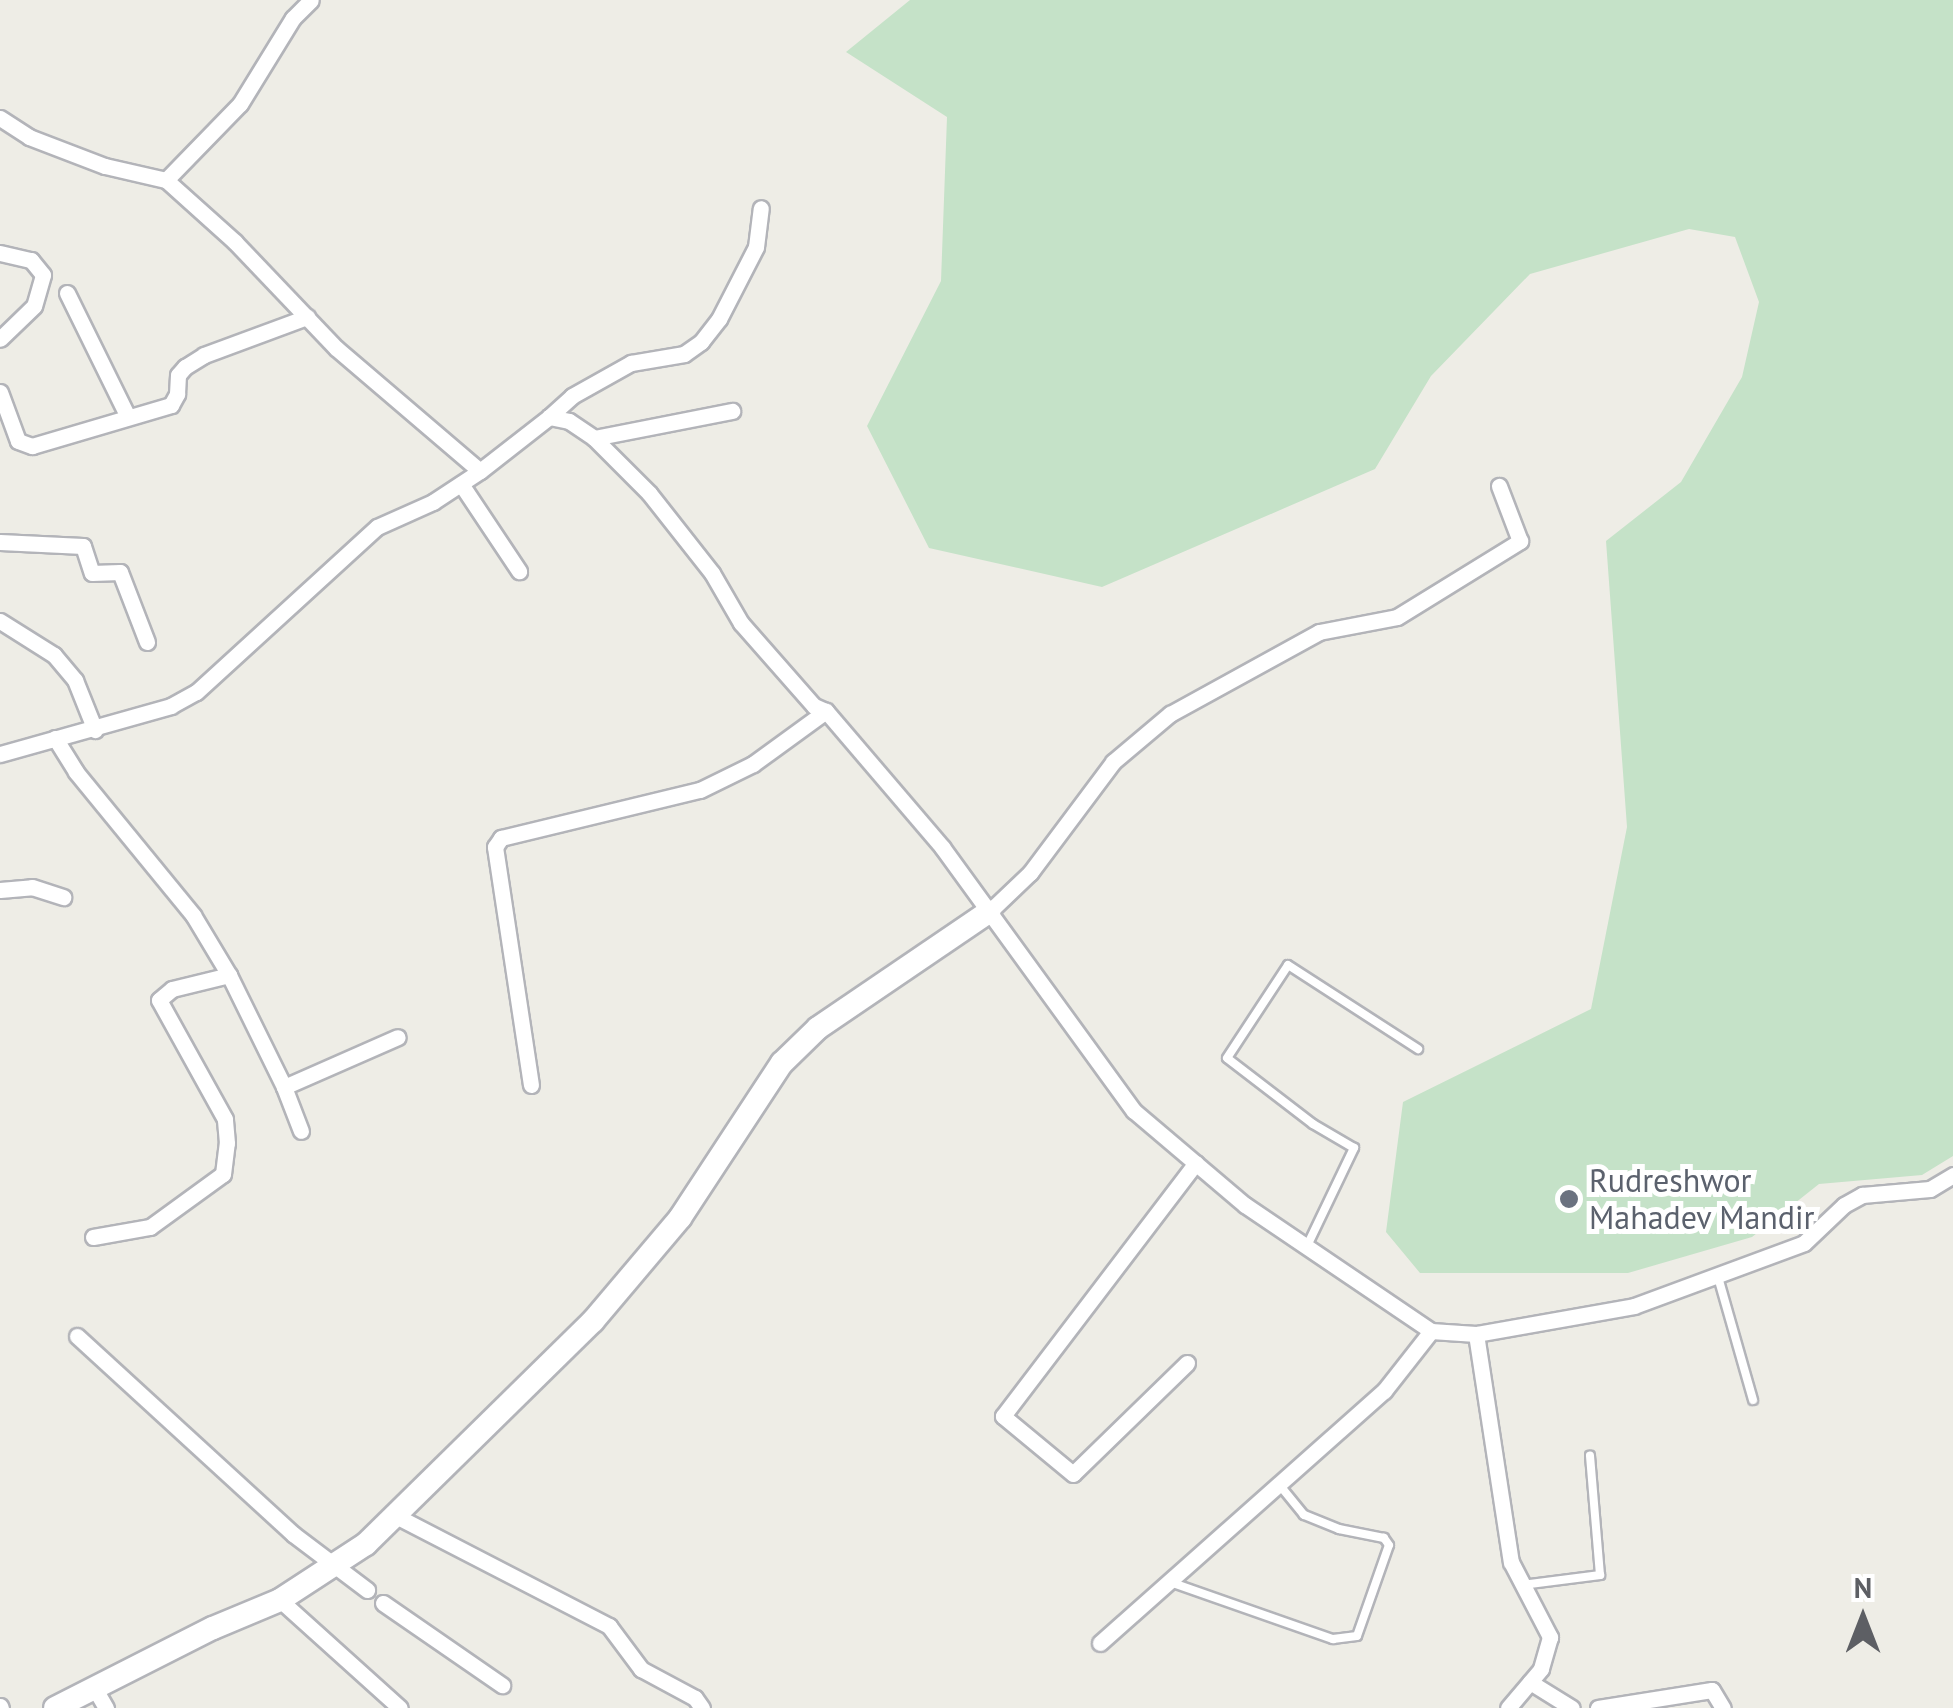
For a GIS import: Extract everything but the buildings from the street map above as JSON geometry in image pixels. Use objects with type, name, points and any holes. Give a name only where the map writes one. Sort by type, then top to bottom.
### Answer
[{"type":"street","points":[[166,180],[240,104],[293,18],[311,0]]},
{"type":"street","points":[[0,118],[29,137],[105,166],[166,180],[235,242],[336,348],[480,471]]},
{"type":"street","points":[[0,754],[171,706],[196,692],[377,527],[434,502],[461,484],[572,396],[631,363],[684,354],[701,342],[719,320],[756,247],[761,208]]},
{"type":"street","points":[[0,253],[31,260],[43,275],[34,306],[0,339]]},
{"type":"street","points":[[67,293],[128,418]]},
{"type":"street","points":[[0,392],[4,422],[18,441],[32,446],[171,405],[177,394],[178,375],[204,354],[308,317]]},
{"type":"street","points":[[594,438],[732,411]]},
{"type":"street","points":[[549,416],[569,421],[594,438],[649,493],[712,573],[741,623],[814,706],[826,711],[942,847],[1134,1111],[1245,1205],[1431,1331],[1476,1334],[1634,1306],[1804,1243],[1844,1205],[1862,1195],[1930,1189],[1953,1175]]},
{"type":"street","points":[[461,484],[519,571]]},
{"type":"street","points":[[55,1708],[100,1699],[212,1628],[280,1600],[334,1568],[396,1516],[593,1321],[680,1218],[782,1063],[818,1028],[989,912],[1030,872],[1113,762],[1170,714],[1320,632],[1397,617],[1520,542],[1499,486]]},
{"type":"street","points":[[0,542],[83,546],[92,573],[120,572],[147,642]]},
{"type":"street","points":[[0,621],[54,655],[75,680],[95,730]]},
{"type":"street","points":[[531,1084],[495,847],[501,838],[700,790],[753,764],[826,711]]},
{"type":"street","points":[[55,738],[76,772],[184,902],[228,975],[302,1131]]},
{"type":"street","points":[[0,890],[32,887],[63,897]]},
{"type":"street","points":[[92,1237],[150,1227],[222,1174],[228,1143],[225,1120],[159,1000],[172,989],[228,975]]},
{"type":"street","points":[[284,1087],[398,1037]]},
{"type":"street","points":[[1187,1363],[1073,1474],[1003,1416],[1196,1164]]},
{"type":"street","points":[[1100,1643],[1384,1390],[1431,1331]]},
{"type":"street","points":[[1476,1334],[1511,1562],[1550,1638],[1542,1669],[1508,1708]]},
{"type":"street","points":[[77,1336],[334,1568],[367,1590]]},
{"type":"street","points":[[396,1516],[609,1626],[642,1669],[695,1698],[702,1708]]},
{"type":"street","points":[[280,1600],[400,1708]]},
{"type":"street","points":[[383,1603],[502,1685]]},
{"type":"street","points":[[1530,1682],[1572,1708]]},
{"type":"street","points":[[1598,1708],[1712,1690],[1723,1708]]},
{"type":"lane","points":[[1307,1246],[1354,1148],[1313,1124],[1227,1058],[1288,966],[1418,1050]]},
{"type":"lane","points":[[1718,1277],[1754,1400]]},
{"type":"lane","points":[[1522,1585],[1600,1576],[1590,1455]]},
{"type":"lane","points":[[1170,1582],[1333,1639],[1357,1636],[1389,1545],[1384,1538],[1338,1530],[1304,1516],[1278,1484]]},
{"type":"green space","points":[[910,0],[1953,0],[1953,1156],[1922,1175],[1819,1184],[1752,1237],[1628,1273],[1420,1273],[1386,1232],[1403,1102],[1591,1009],[1627,827],[1606,541],[1681,482],[1742,377],[1759,302],[1735,237],[1689,229],[1530,274],[1431,376],[1375,469],[1102,587],[929,548],[867,426],[941,281],[947,117],[846,52]]},
{"type":"place","name":"Rudreshwor Mahadev Mandir","points":[[1569,1199]]}]
